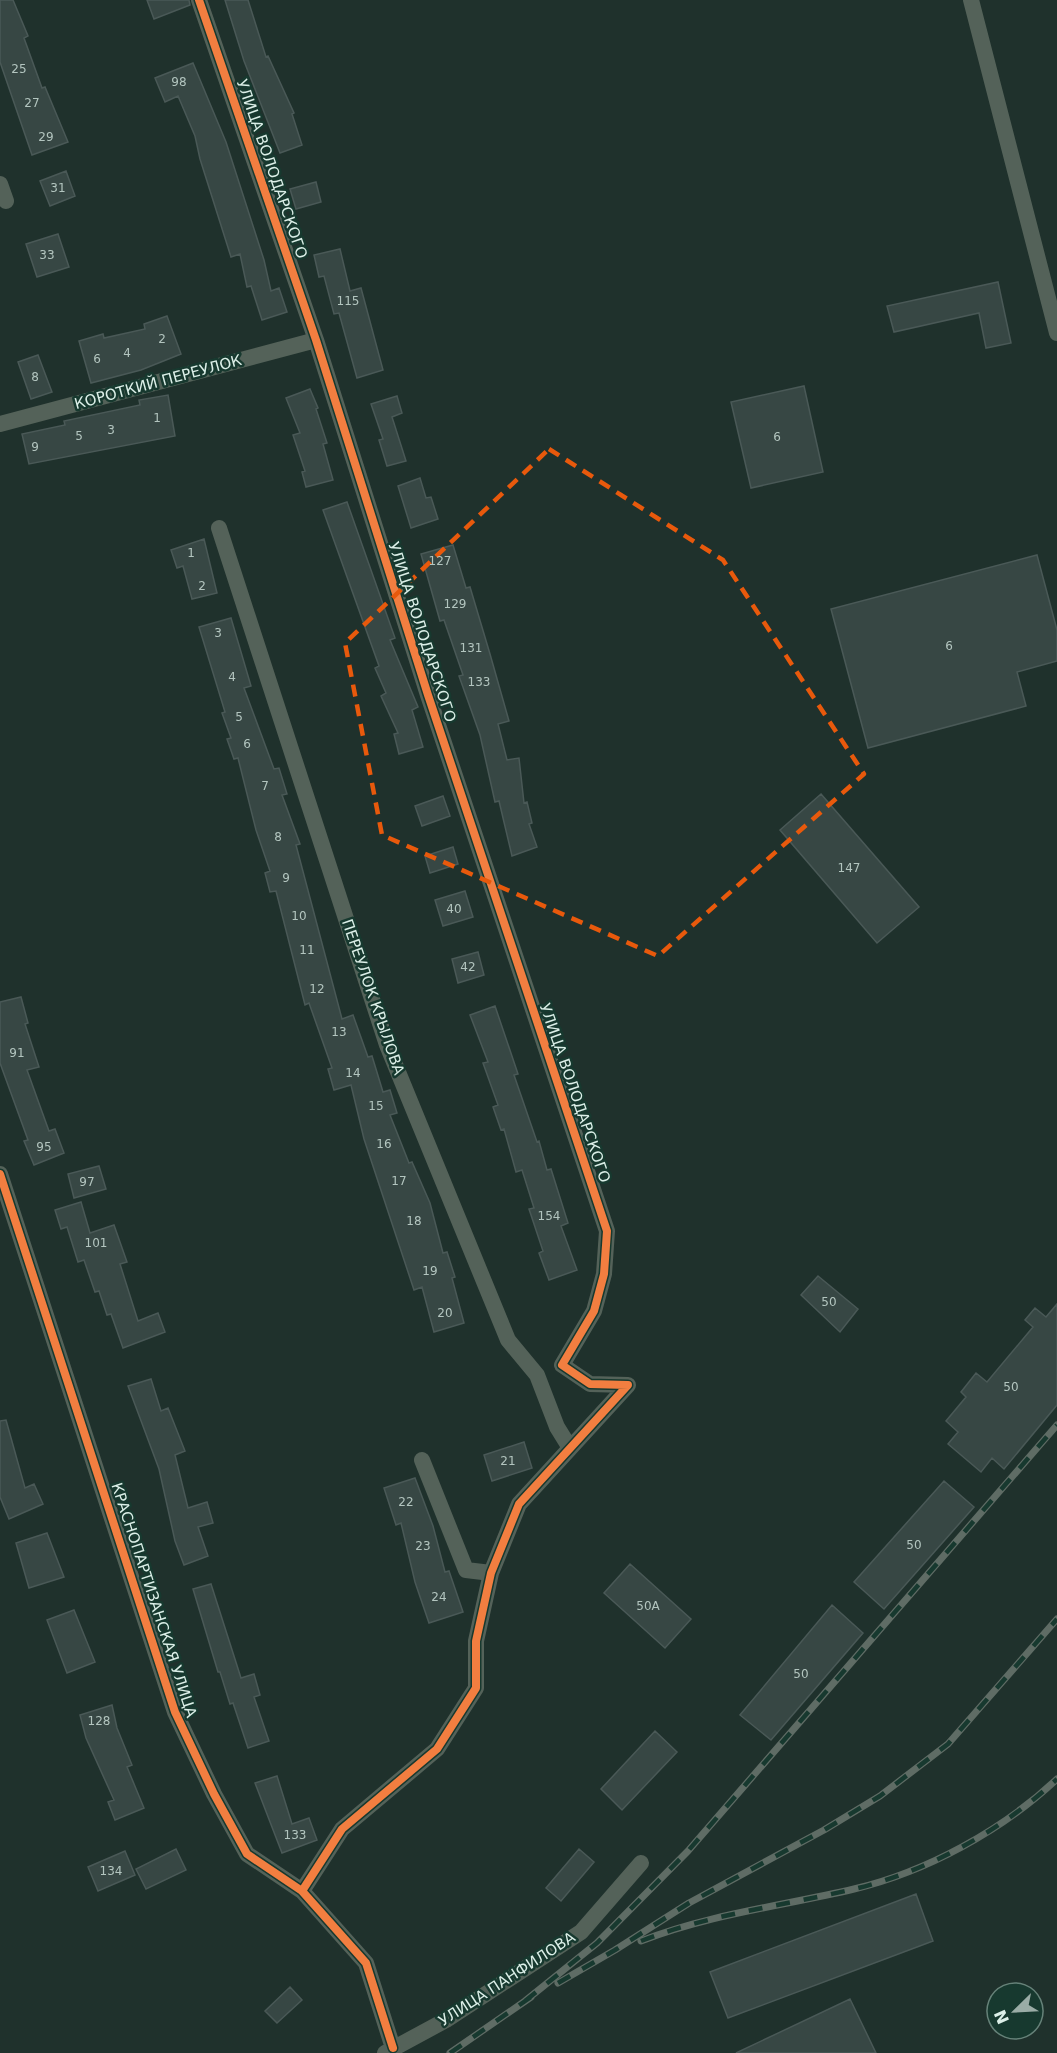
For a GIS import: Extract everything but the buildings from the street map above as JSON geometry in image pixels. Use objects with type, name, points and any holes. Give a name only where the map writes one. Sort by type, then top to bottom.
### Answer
[{"type":"street","name":"УЛИЦА ВОЛОДАРСКОГО","points":[[199,0],[316,340],[428,694],[607,1231],[604,1274],[594,1311],[562,1365]]},
{"type":"street","points":[[971,0],[1057,333]]},
{"type":"street","points":[[0,184],[6,201]]},
{"type":"street","name":"КОРОТКИЙ ПЕРЕУЛОК","points":[[0,424],[316,340]]},
{"type":"street","name":"ПЕРЕУЛОК КРЫЛОВА","points":[[219,528],[387,1045],[508,1340],[537,1375],[557,1427],[570,1448]]},
{"type":"street","name":"КРАСНОПАРТИЗАНСКАЯ УЛИЦА","points":[[0,1174],[175,1712],[214,1794],[247,1854],[302,1891],[366,1963],[388,2051]]},
{"type":"street","points":[[302,1891],[342,1829],[437,1749],[476,1688],[476,1641],[491,1573],[519,1504],[628,1385],[590,1384],[562,1365],[537,1375]]},
{"type":"street","points":[[422,1460],[466,1570],[491,1573]]},
{"type":"street","name":"УЛИЦА ПАНФИЛОВА","points":[[388,2051],[446,2020],[581,1932],[641,1863]]},
{"type":"highlighted area","points":[[549,449],[723,560],[864,774],[658,956],[382,835],[345,643]]},
{"type":"railway","points":[[525,2001],[597,1943],[688,1851],[1057,1425]]},
{"type":"railway","points":[[558,1983],[689,1903],[824,1830],[880,1796],[948,1744],[1057,1619]]},
{"type":"railway","points":[[641,1941],[693,1924],[854,1889],[908,1872],[988,1832],[1036,1798],[1057,1779]]},
{"type":"railway","points":[[450,2053],[531,1997]]},
{"type":"cycle path","points":[[199,0],[316,340],[428,695],[607,1231],[604,1274],[594,1311],[562,1365],[590,1384],[628,1385],[519,1504],[491,1573],[476,1641],[476,1688],[437,1749],[342,1829],[302,1891]]},
{"type":"cycle path","points":[[0,1174],[175,1712],[214,1794],[247,1854],[302,1891],[366,1963],[393,2048]]}]
